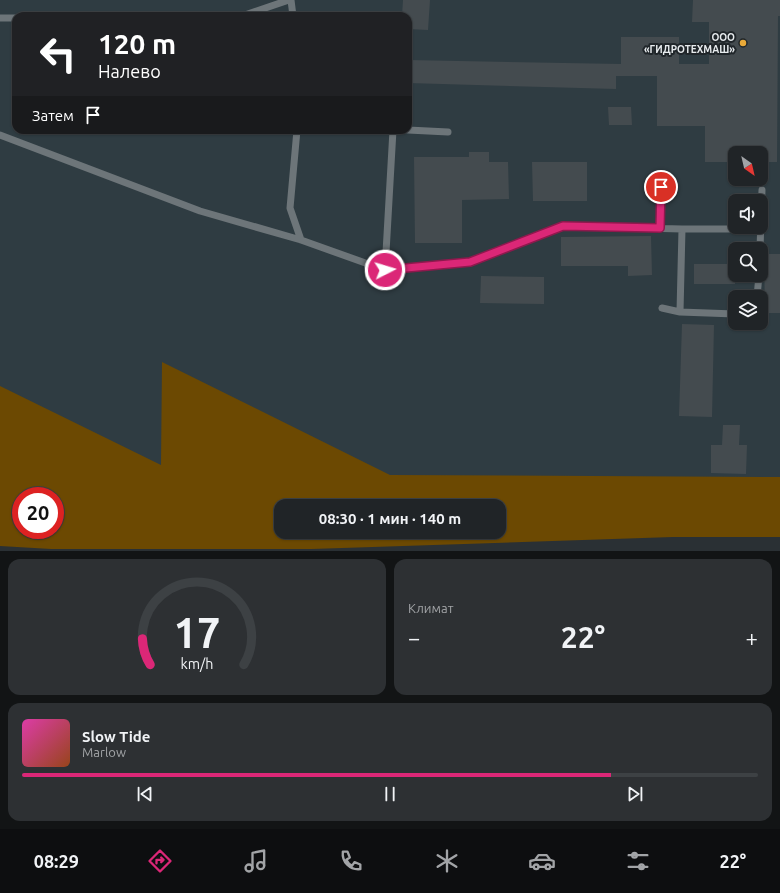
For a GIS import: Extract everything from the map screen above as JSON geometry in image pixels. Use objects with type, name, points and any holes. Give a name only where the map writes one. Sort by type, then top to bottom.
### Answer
[{"type":"lane","points":[[254,12],[290,0],[292,12]]},
{"type":"lane","points":[[0,18],[12,18]]},
{"type":"lane","points":[[412,130],[448,132]]},
{"type":"lane","points":[[297,134],[290,208],[301,240]]},
{"type":"lane","points":[[385,270],[393,134]]},
{"type":"lane","points":[[0,135],[200,211],[301,240],[385,270],[470,262],[563,226],[682,229],[728,228]]},
{"type":"lane","points":[[660,228],[661,187]]},
{"type":"lane","points":[[762,190],[762,194]]},
{"type":"lane","points":[[680,312],[682,229]]},
{"type":"lane","points":[[662,308],[680,312],[728,314]]},
{"type":"shaded area","points":[[0,0],[780,0],[780,481],[165,473],[0,392]]},
{"type":"shaded area","points":[[162,362],[390,475],[780,477],[780,537],[673,537],[312,549],[51,549],[0,546],[0,386],[161,465]]},
{"type":"building","points":[[403,0],[430,0],[428,30],[412,29],[412,12],[402,12]]},
{"type":"building","points":[[693,0],[780,0],[780,16],[778,16],[777,162],[768,162],[768,146],[728,146],[728,162],[705,162],[705,126],[657,126],[657,76],[616,76],[616,89],[412,83],[412,60],[621,64],[621,37],[679,37],[679,64],[709,64],[709,22],[692,22]]},
{"type":"building","points":[[608,107],[631,107],[632,125],[609,125]]},
{"type":"building","points":[[469,152],[489,152],[489,162],[508,162],[509,199],[462,200],[462,243],[415,243],[414,157],[469,157]]},
{"type":"building","points":[[532,162],[587,162],[587,201],[533,201]]},
{"type":"building","points":[[651,236],[652,275],[628,276],[628,266],[561,266],[561,237]]},
{"type":"building","points":[[768,254],[780,254],[780,313],[768,313],[768,290],[765,290],[764,282],[768,282]]},
{"type":"building","points":[[694,264],[728,264],[728,282],[735,282],[735,284],[694,284]]},
{"type":"building","points":[[481,276],[544,277],[544,304],[480,303]]},
{"type":"building","points":[[682,324],[714,325],[712,417],[679,416]]},
{"type":"building","points":[[723,425],[740,425],[739,445],[747,445],[746,474],[711,473],[711,445],[722,445]]},
{"type":"place","name":"ООО «ГИДРОТЕХМАШ»","points":[[743,43]]},
{"type":"route","points":[[385,270],[470,262],[563,226],[660,228],[661,187]]}]
